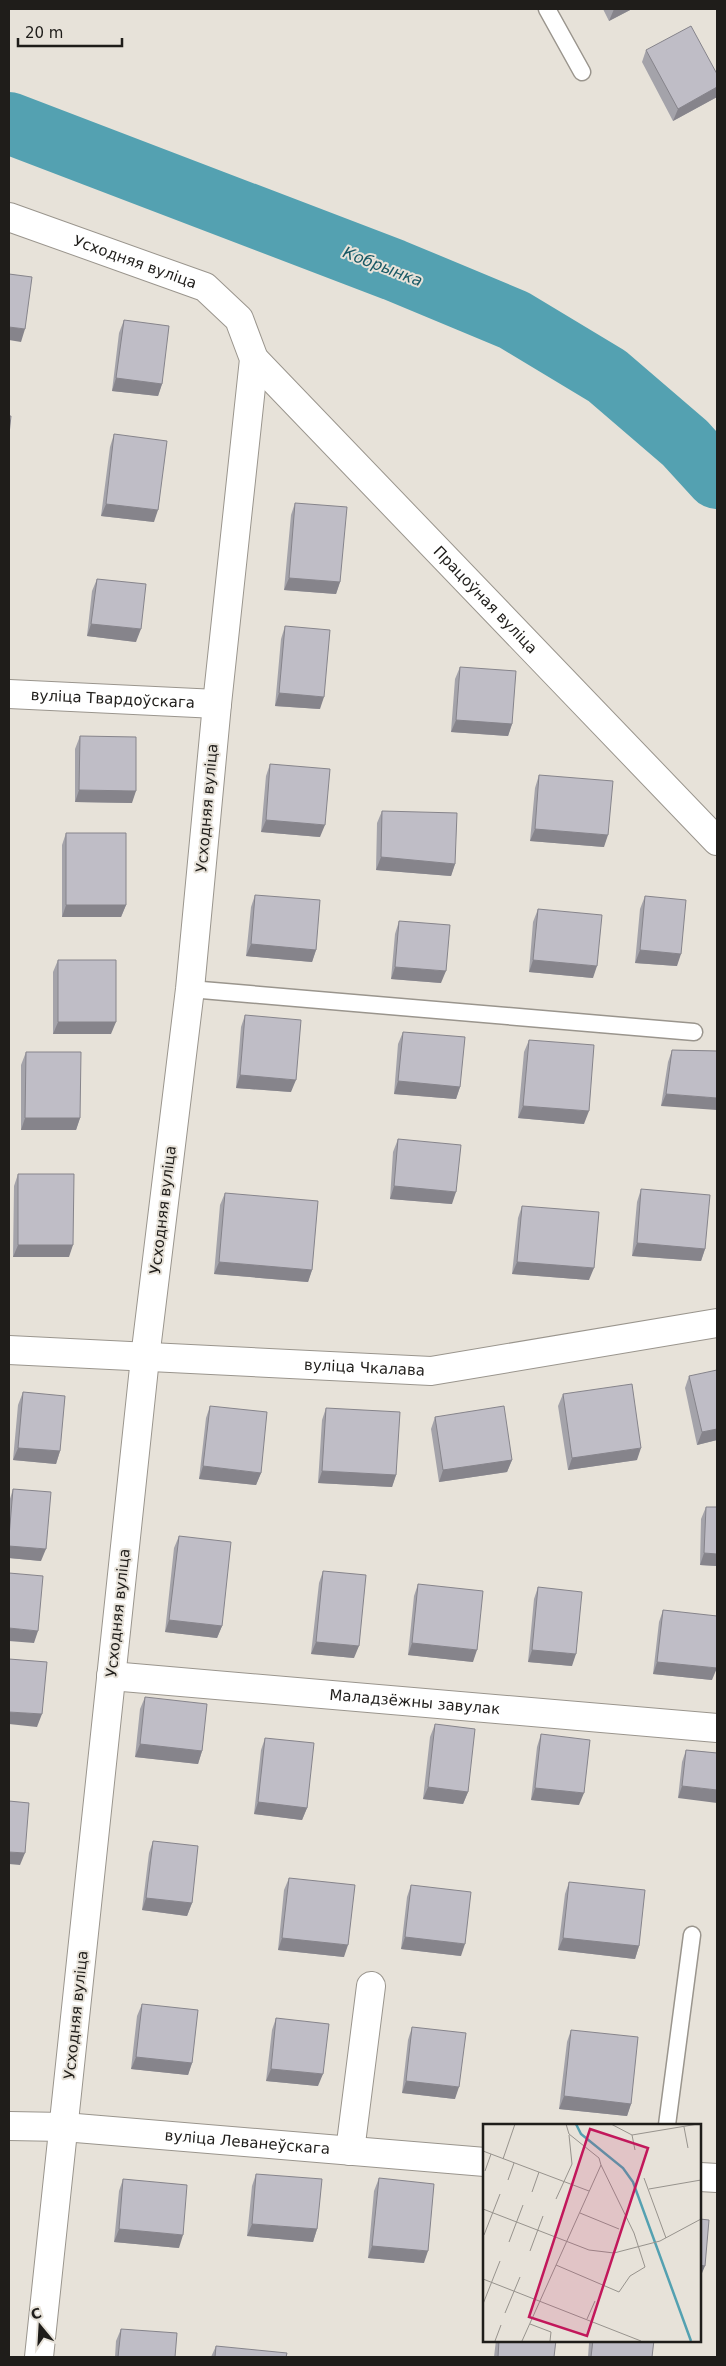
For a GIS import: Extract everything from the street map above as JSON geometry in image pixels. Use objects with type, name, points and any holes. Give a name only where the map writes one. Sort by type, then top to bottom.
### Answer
[{"type":"street","name":"Усходняя вуліца","points":[[9,216],[205,287],[238,319],[254,359],[217,704],[190,989],[145,1358],[39,2357]]},
{"type":"street","name":"Працоўная вуліца","points":[[254,359],[717,841]]},
{"type":"street","name":"вуліца Твардоўскага","points":[[9,694],[217,704]]},
{"type":"street","name":"вуліца Чкалава","points":[[9,1350],[431,1371],[717,1323]]},
{"type":"street","name":"Маладзёжны завулак","points":[[112,1676],[717,1728]]},
{"type":"street","points":[[350,2151],[371,1986]]},
{"type":"street","name":"вуліца Леванеўскага","points":[[9,2126],[64,2127],[483,2162]]},
{"type":"street","points":[[701,2177],[717,2178]]},
{"type":"lane","points":[[547,9],[582,72]]},
{"type":"lane","points":[[190,989],[694,1032]]},
{"type":"lane","points":[[667,2124],[692,1935]]},
{"type":"building","points":[[691,26],[717,74],[717,87],[678,109],[646,50]]},
{"type":"building","points":[[9,274],[32,277],[25,329],[9,327]]},
{"type":"building","points":[[124,320],[169,326],[162,384],[116,378]]},
{"type":"building","points":[[9,416],[11,416],[9,434]]},
{"type":"building","points":[[114,434],[167,441],[158,510],[106,504]]},
{"type":"building","points":[[295,503],[347,507],[340,582],[289,578]]},
{"type":"building","points":[[97,579],[146,584],[141,629],[91,624]]},
{"type":"building","points":[[285,626],[330,630],[324,697],[279,693]]},
{"type":"building","points":[[460,667],[516,671],[512,724],[456,720]]},
{"type":"building","points":[[80,736],[136,737],[136,791],[79,790]]},
{"type":"building","points":[[270,764],[330,769],[325,825],[266,820]]},
{"type":"building","points":[[539,775],[613,781],[608,835],[535,829]]},
{"type":"building","points":[[382,811],[457,813],[455,864],[381,857]]},
{"type":"building","points":[[66,833],[126,833],[126,905],[66,905]]},
{"type":"building","points":[[255,895],[320,900],[316,950],[251,944]]},
{"type":"building","points":[[645,896],[686,900],[681,954],[640,950]]},
{"type":"building","points":[[538,909],[602,915],[597,966],[533,960]]},
{"type":"building","points":[[399,921],[450,925],[446,971],[395,967]]},
{"type":"building","points":[[58,960],[116,960],[116,1022],[58,1022]]},
{"type":"building","points":[[245,1015],[301,1020],[296,1080],[240,1075]]},
{"type":"building","points":[[403,1032],[465,1037],[460,1087],[398,1081]]},
{"type":"building","points":[[529,1040],[594,1045],[589,1111],[523,1106]]},
{"type":"building","points":[[672,1050],[717,1051],[717,1098],[666,1094]]},
{"type":"building","points":[[26,1052],[81,1052],[80,1118],[25,1118]]},
{"type":"building","points":[[398,1139],[461,1145],[456,1192],[394,1186]]},
{"type":"building","points":[[18,1174],[74,1174],[73,1245],[18,1245]]},
{"type":"building","points":[[641,1189],[710,1195],[705,1249],[637,1243]]},
{"type":"building","points":[[225,1193],[318,1201],[312,1270],[219,1262]]},
{"type":"building","points":[[522,1206],[599,1212],[594,1268],[517,1262]]},
{"type":"building","points":[[717,1370],[717,1429],[702,1432],[689,1376]]},
{"type":"building","points":[[632,1384],[641,1448],[572,1458],[563,1394]]},
{"type":"building","points":[[23,1392],[65,1396],[60,1451],[18,1448]]},
{"type":"building","points":[[210,1406],[267,1412],[261,1473],[203,1466]]},
{"type":"building","points":[[504,1406],[512,1460],[443,1470],[435,1417]]},
{"type":"building","points":[[326,1408],[400,1412],[396,1475],[322,1471]]},
{"type":"building","points":[[13,1489],[51,1492],[46,1549],[9,1546]]},
{"type":"building","points":[[706,1507],[717,1507],[717,1554],[704,1553]]},
{"type":"building","points":[[179,1536],[231,1542],[222,1626],[169,1620]]},
{"type":"building","points":[[323,1571],[366,1575],[359,1646],[316,1642]]},
{"type":"building","points":[[9,1573],[43,1576],[38,1631],[9,1628]]},
{"type":"building","points":[[418,1584],[483,1591],[477,1650],[412,1643]]},
{"type":"building","points":[[538,1587],[582,1592],[576,1654],[532,1650]]},
{"type":"building","points":[[663,1610],[717,1616],[717,1668],[657,1662]]},
{"type":"building","points":[[9,1659],[47,1662],[42,1714],[9,1712]]},
{"type":"building","points":[[145,1697],[207,1704],[202,1751],[140,1744]]},
{"type":"building","points":[[435,1724],[475,1729],[468,1792],[428,1787]]},
{"type":"building","points":[[541,1734],[590,1740],[584,1793],[535,1788]]},
{"type":"building","points":[[265,1738],[314,1743],[307,1808],[258,1802]]},
{"type":"building","points":[[686,1750],[717,1753],[717,1790],[682,1786]]},
{"type":"building","points":[[9,1801],[29,1803],[25,1853],[9,1852]]},
{"type":"building","points":[[153,1841],[198,1846],[192,1903],[146,1898]]},
{"type":"building","points":[[289,1878],[355,1885],[348,1945],[282,1938]]},
{"type":"building","points":[[569,1882],[645,1890],[639,1946],[563,1938]]},
{"type":"building","points":[[411,1885],[471,1892],[465,1944],[405,1937]]},
{"type":"building","points":[[142,2004],[198,2010],[192,2063],[136,2057]]},
{"type":"building","points":[[276,2018],[329,2024],[323,2074],[271,2069]]},
{"type":"building","points":[[412,2027],[466,2033],[459,2087],[406,2081]]},
{"type":"building","points":[[571,2030],[638,2037],[631,2104],[564,2096]]},
{"type":"building","points":[[256,2174],[322,2179],[317,2229],[252,2224]]},
{"type":"building","points":[[379,2178],[434,2184],[428,2251],[372,2246]]},
{"type":"building","points":[[123,2179],[187,2185],[183,2235],[119,2229]]},
{"type":"building","points":[[701,2219],[709,2220],[705,2266],[701,2265]]},
{"type":"building","points":[[121,2329],[177,2333],[175,2357],[118,2357]]},
{"type":"building","points":[[499,2341],[556,2341],[554,2357],[498,2357]]},
{"type":"building","points":[[593,2341],[654,2341],[652,2357],[591,2357]]},
{"type":"building","points":[[216,2346],[287,2353],[286,2357],[215,2357]]},
{"type":"waterway","name":"Кобрынка","points":[[9,123],[394,270],[514,320],[607,376],[685,443],[717,478]]}]
